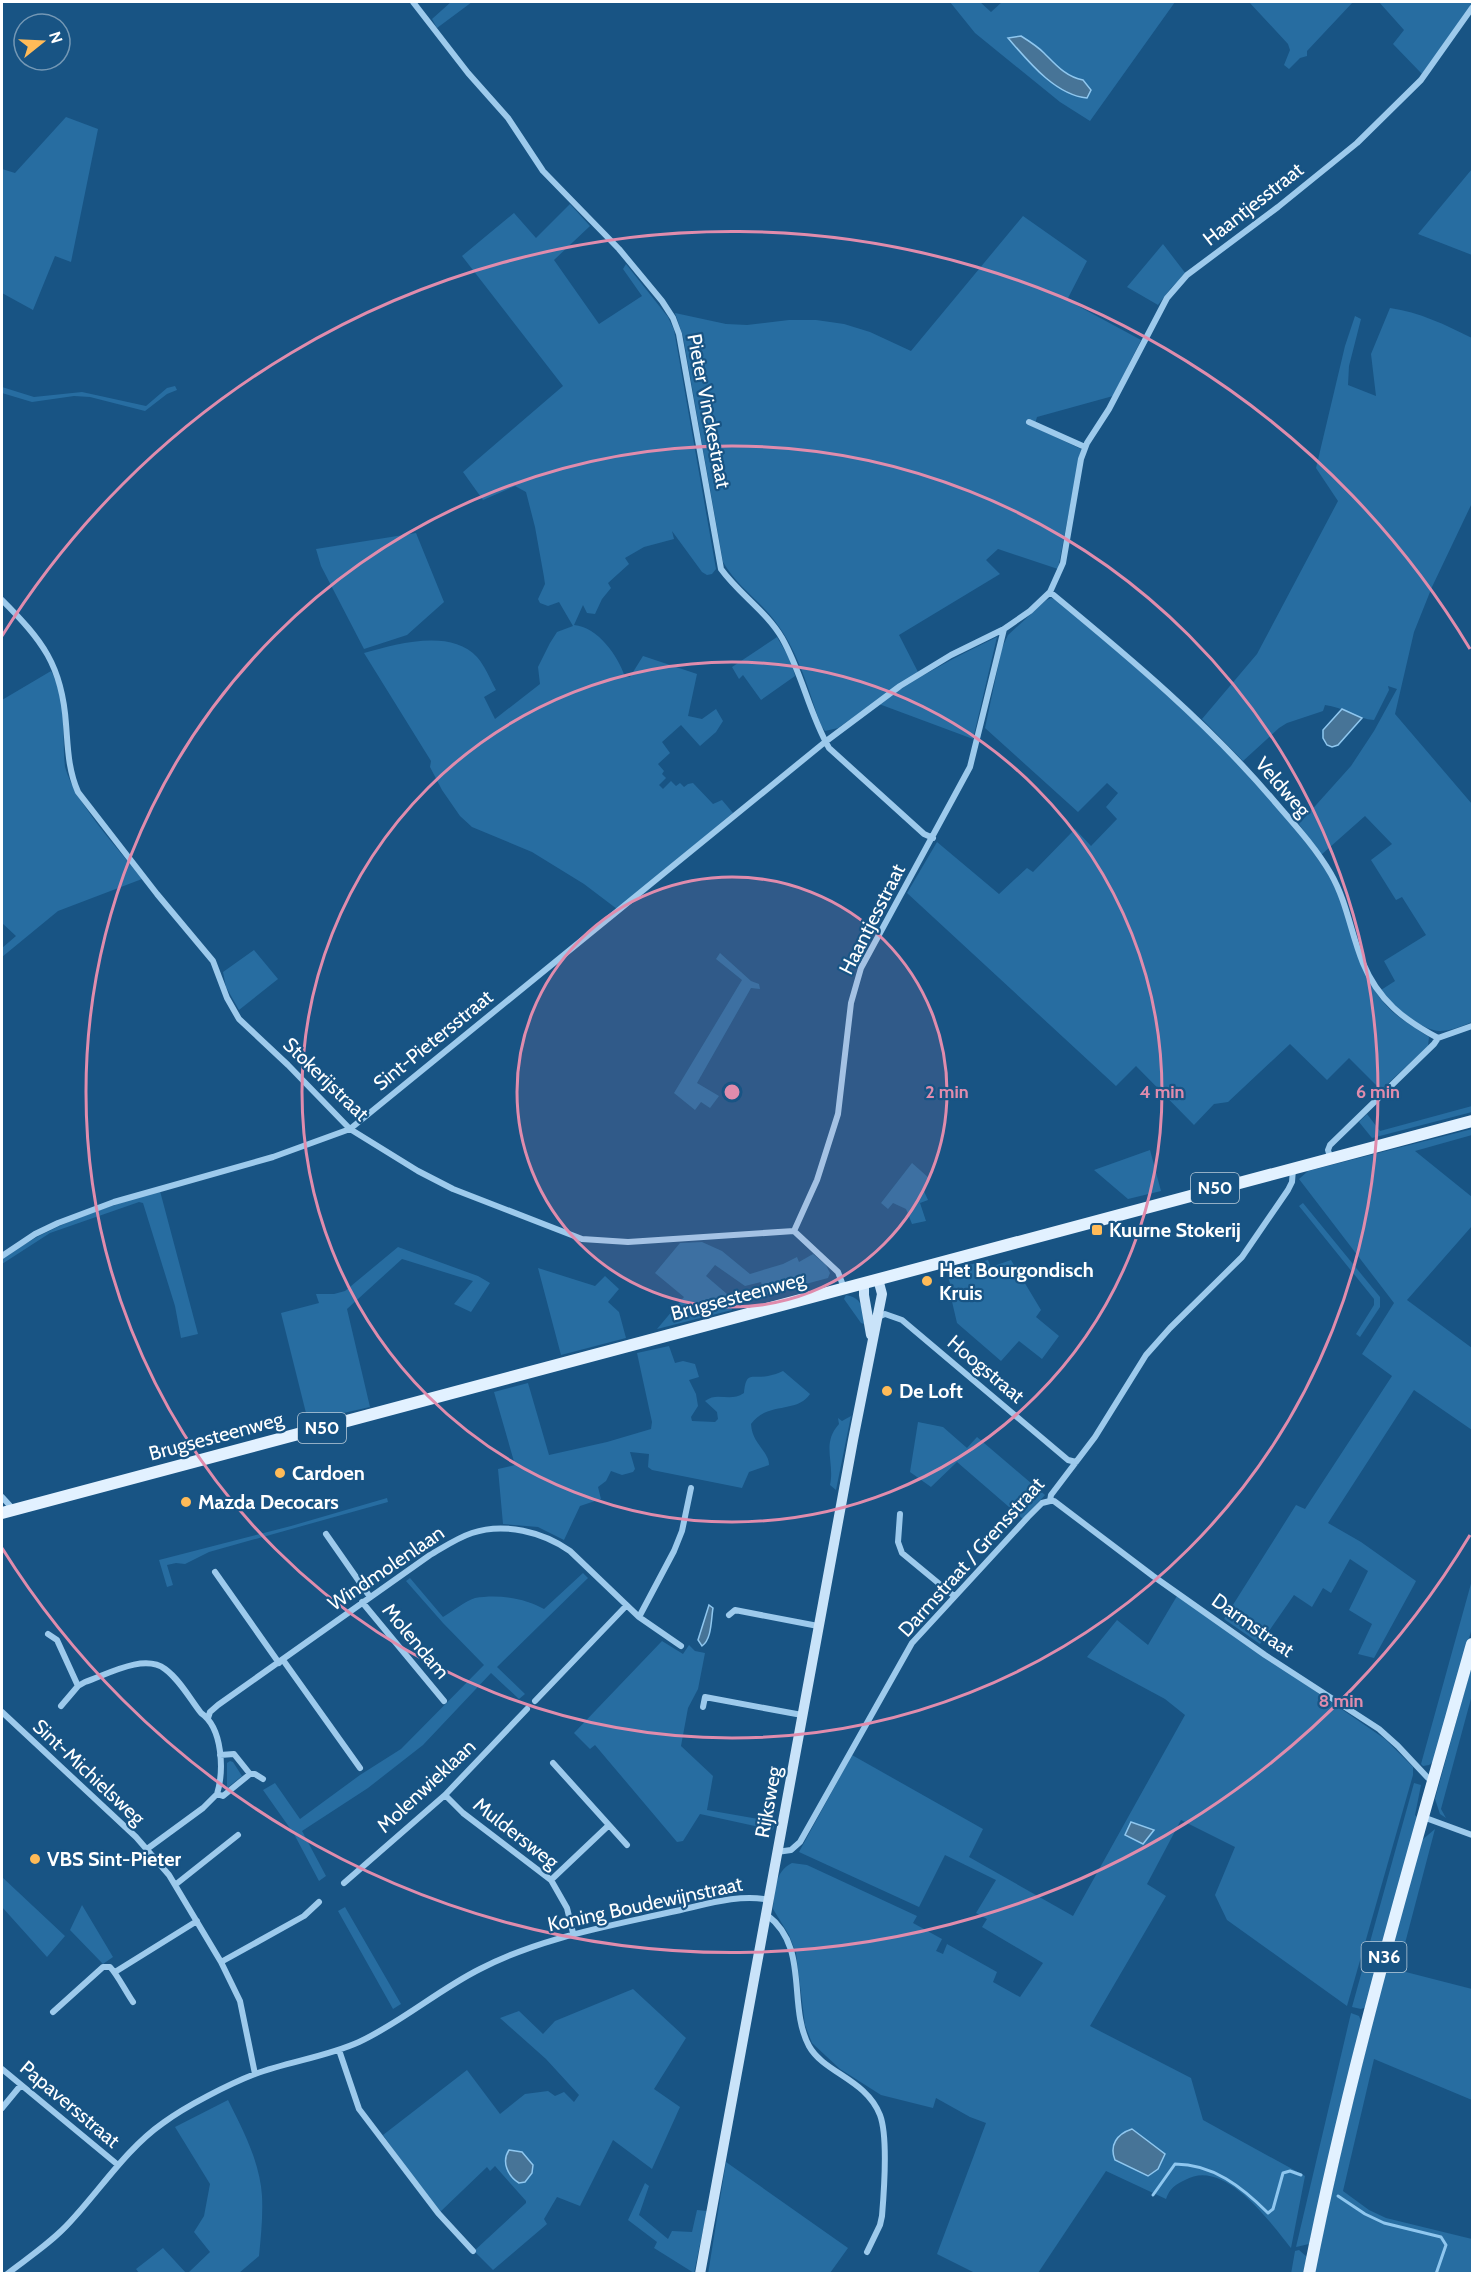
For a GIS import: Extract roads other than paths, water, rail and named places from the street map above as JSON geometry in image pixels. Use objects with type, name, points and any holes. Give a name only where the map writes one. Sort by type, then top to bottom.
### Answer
[{"type":"main road","name":"Brugsesteenweg","points":[[8,1511],[1330,1157],[1473,1121]]},
{"type":"main road","name":"Rijksweg","points":[[700,2274],[873,1338],[874,1318],[882,1294],[878,1279]]},
{"type":"main road","name":"Rijksweg","points":[[864,1283],[864,1295],[874,1318]]},
{"type":"main road","name":"N36","points":[[1309,2274],[1351,2084],[1423,1817],[1473,1644]]},
{"type":"street","name":"Pieter Vinckestraat","points":[[413,2],[468,73],[508,118],[543,171],[619,249],[673,318],[679,334],[721,569],[729,580],[768,617],[780,635],[794,662],[829,748],[924,834],[933,838]]},
{"type":"street","name":"Haantjesstraat","points":[[825,742],[900,686],[951,655],[1004,629],[1030,611],[1050,592],[1063,563],[1085,447],[1109,409],[1167,298],[1187,275],[1278,207],[1357,143],[1421,80],[1473,8]]},
{"type":"street","points":[[1029,422],[1085,447]]},
{"type":"street","name":"Veldweg","points":[[1050,592],[1116,646],[1206,726],[1248,770],[1305,837],[1331,874],[1347,908],[1363,963],[1386,1003],[1438,1038]]},
{"type":"street","name":"Stokerijstraat","points":[[2,600],[45,649],[54,665],[64,705],[68,763],[78,792],[157,894],[213,961],[227,998],[239,1019],[288,1065],[350,1129],[418,1171],[453,1189],[582,1239],[627,1242],[794,1231]]},
{"type":"street","name":"Haantjesstraat","points":[[794,1231],[817,1180],[838,1114],[851,1003],[861,968],[970,767],[1004,629]]},
{"type":"street","name":"Sint-Pietersstraat","points":[[2,1256],[35,1234],[114,1202],[273,1157],[350,1129],[825,742]]},
{"type":"street","points":[[1330,1157],[1328,1150],[1330,1145],[1438,1038],[1473,1026]]},
{"type":"street","name":"Darmstraat / Grensstraat","points":[[777,1852],[791,1850],[800,1842],[912,1643],[1028,1517],[1042,1503],[1050,1501],[1051,1495],[1095,1437],[1146,1355],[1170,1328],[1234,1266],[1254,1241],[1288,1190],[1292,1182],[1293,1167]]},
{"type":"street","points":[[794,1231],[838,1272],[844,1288]]},
{"type":"street","name":"Hoogstraat","points":[[874,1318],[885,1314],[902,1320],[1068,1460],[1076,1462]]},
{"type":"street","points":[[639,1617],[674,1551],[682,1531],[691,1488]]},
{"type":"street","name":"Brugsesteenweg","points":[[2,1497],[8,1511]]},
{"type":"street","name":"Darmstraat","points":[[1050,1501],[1265,1655],[1379,1730],[1398,1746],[1428,1778],[1434,1780]]},
{"type":"street","points":[[900,1514],[897,1542],[902,1552],[954,1596]]},
{"type":"street","name":"Windmolenlaan","points":[[208,1718],[210,1712],[218,1705],[430,1555],[474,1532],[500,1528],[529,1532],[559,1543],[639,1617],[681,1646]]},
{"type":"street","points":[[326,1534],[370,1597]]},
{"type":"street","points":[[215,1572],[360,1768]]},
{"type":"street","name":"Molendam","points":[[362,1602],[444,1701]]},
{"type":"street","points":[[535,1701],[626,1606]]},
{"type":"street","points":[[729,1615],[735,1610],[818,1626]]},
{"type":"street","points":[[48,1634],[57,1640],[78,1686]]},
{"type":"street","points":[[61,1706],[78,1686],[134,1665],[148,1664],[159,1666],[167,1671],[201,1713],[208,1718],[215,1732],[220,1755],[217,1794],[203,1808],[147,1849]]},
{"type":"street","points":[[704,1707],[705,1696],[802,1715]]},
{"type":"street","name":"Molenwieklaan","points":[[344,1883],[445,1796],[527,1709]]},
{"type":"street","name":"Sint-Michielsweg","points":[[2,1712],[147,1849],[175,1885],[221,1962],[240,2001],[255,2074]]},
{"type":"street","points":[[220,1755],[234,1754],[250,1774]]},
{"type":"street","points":[[553,1763],[627,1845]]},
{"type":"street","points":[[217,1794],[223,1796],[250,1774],[263,1779]]},
{"type":"street","name":"Muldersweg","points":[[445,1796],[463,1813],[551,1880],[567,1908],[573,1933]]},
{"type":"street","points":[[1423,1817],[1473,1835]]},
{"type":"street","points":[[551,1880],[609,1825]]},
{"type":"street","points":[[175,1885],[238,1835]]},
{"type":"street","name":"Koning Boudewijnstraat","points":[[7,2274],[64,2228],[118,2165],[149,2134],[163,2123],[255,2074],[339,2050],[380,2031],[477,1970],[527,1948],[573,1933],[751,1897],[769,1900]]},
{"type":"street","points":[[221,1962],[304,1916],[319,1902]]},
{"type":"street","points":[[766,1915],[775,1921],[790,1947],[797,1973],[800,2013],[810,2048],[860,2086],[881,2117],[884,2134],[882,2209],[880,2225],[867,2252]]},
{"type":"street","points":[[115,1972],[197,1921]]},
{"type":"street","points":[[53,2012],[100,1968],[110,1967],[115,1972],[117,1980],[133,2002]]},
{"type":"street","points":[[339,2050],[359,2109],[438,2213],[472,2251]]},
{"type":"street","name":"Papaversstraat","points":[[2,2069],[118,2165]]},
{"type":"street","points":[[2,2108],[21,2085]]},
{"type":"waterway","points":[[1153,2195],[1175,2164],[1189,2165],[1226,2179],[1248,2194],[1268,2213],[1273,2209],[1283,2173],[1290,2171],[1301,2175]]},
{"type":"waterway","points":[[1338,2196],[1365,2214],[1384,2223],[1441,2237],[1446,2245],[1436,2274]]},
{"type":"place","name":"Kuurne Stokerij","points":[[1097,1230]]},
{"type":"place","name":"Het Bourgondisch Kruis","points":[[927,1281]]},
{"type":"place","name":"De Loft","points":[[887,1391]]},
{"type":"place","name":"Cardoen","points":[[280,1473]]},
{"type":"place","name":"Mazda Decocars","points":[[186,1502]]},
{"type":"place","name":"VBS Sint-Pieter","points":[[35,1859]]}]
